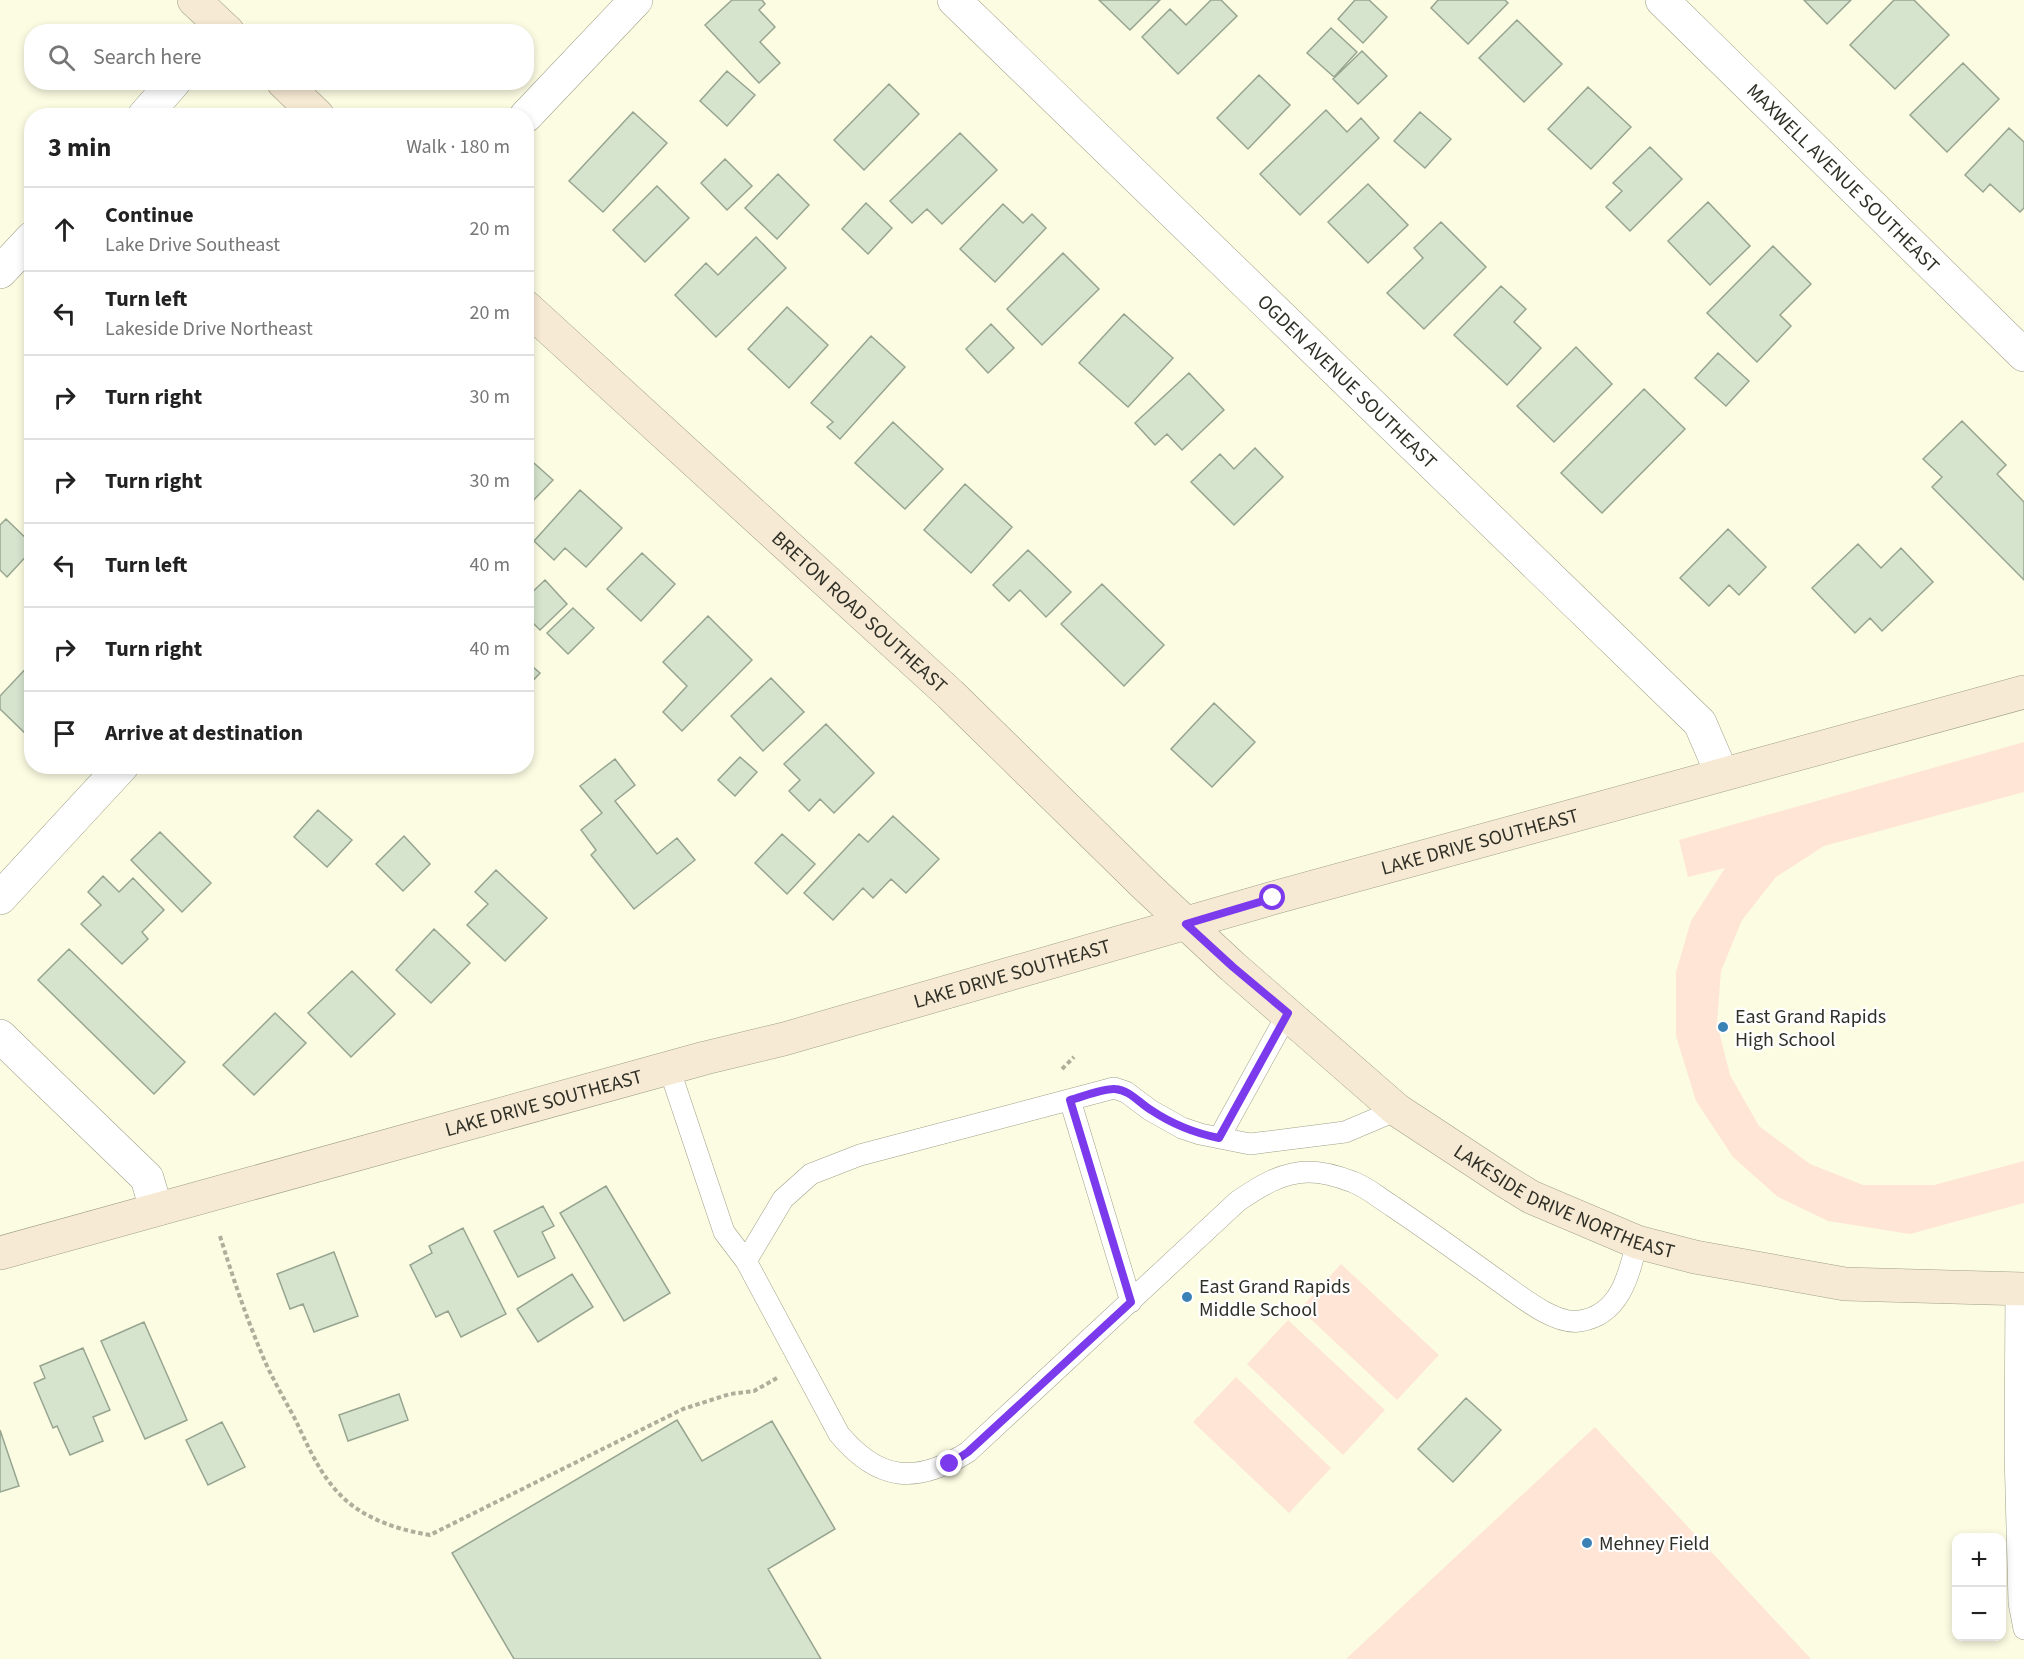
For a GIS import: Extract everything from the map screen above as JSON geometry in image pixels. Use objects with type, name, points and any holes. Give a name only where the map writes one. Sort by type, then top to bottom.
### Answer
[{"type":"main road","points":[[194,0],[218,24]]},
{"type":"main road","points":[[291,90],[310,108]]},
{"type":"main road","name":"BRETON ROAD SOUTHEAST","points":[[534,322],[950,694],[1186,924]]},
{"type":"main road","name":"LAKE DRIVE SOUTHEAST","points":[[0,1253],[669,1068],[783,1039],[1722,774],[2024,692]]},
{"type":"main road","name":"LAKESIDE DRIVE NORTHEAST","points":[[1186,924],[1397,1110],[1531,1197],[1637,1242],[1695,1257],[1845,1284],[2020,1289]]},
{"type":"street","points":[[534,108],[636,0]]},
{"type":"street","name":"OGDEN AVENUE SOUTHEAST","points":[[954,0],[1700,723],[1722,774]]},
{"type":"street","name":"MAXWELL AVENUE SOUTHEAST","points":[[1662,0],[2024,355]]},
{"type":"street","points":[[151,108],[167,90]]},
{"type":"street","points":[[0,272],[24,246]]},
{"type":"street","points":[[0,898],[115,774]]},
{"type":"street","points":[[0,1036],[147,1178],[156,1209]]},
{"type":"lane","points":[[1219,1138],[1288,1013]]},
{"type":"lane","points":[[669,1068],[724,1232],[746,1261],[839,1434],[852,1450],[868,1463],[888,1472],[910,1474],[931,1470],[950,1464],[968,1452],[1238,1201],[1261,1186],[1285,1175],[1309,1172],[1335,1176],[1355,1183],[1401,1212],[1534,1306],[1563,1320],[1578,1322],[1593,1318],[1617,1298],[1627,1280],[1637,1242]]},
{"type":"lane","points":[[746,1261],[783,1199],[811,1174],[860,1155],[1114,1088],[1126,1092],[1150,1110],[1182,1128],[1250,1144],[1345,1132],[1397,1110]]},
{"type":"lane","points":[[1070,1100],[1131,1302]]},
{"type":"lane","points":[[2020,1289],[2015,1452],[2019,1604],[2024,1629]]},
{"type":"path","points":[[220,1236],[236,1288],[262,1354],[319,1467],[335,1489],[357,1509],[381,1522],[405,1531],[430,1534],[683,1409],[730,1394],[754,1390],[780,1376]]},
{"type":"shaded area","points":[[2024,742],[2024,792],[1824,846],[1776,877],[1742,920],[1721,971],[1717,1023],[1730,1075],[1759,1126],[1810,1164],[1863,1185],[1934,1185],[2024,1161],[2024,1203],[1910,1234],[1828,1221],[1778,1197],[1733,1157],[1696,1101],[1676,1036],[1676,972],[1691,921],[1725,868],[1688,877],[1679,840]]},
{"type":"shaded area","points":[[1341,1264],[1439,1355],[1397,1400],[1300,1309]]},
{"type":"shaded area","points":[[1288,1320],[1385,1410],[1343,1455],[1247,1364]]},
{"type":"shaded area","points":[[1236,1377],[1331,1468],[1289,1513],[1193,1422]]},
{"type":"shaded area","name":"Mehney Field","points":[[1595,1427],[1811,1659],[1346,1659]]},
{"type":"building","points":[[732,0],[762,0],[765,4],[759,10],[775,27],[760,42],[780,63],[759,83],[705,25]]},
{"type":"building","points":[[1099,0],[1160,0],[1130,30]]},
{"type":"building","points":[[1211,0],[1221,0],[1237,16],[1178,74],[1142,37],[1170,9],[1186,25]]},
{"type":"building","points":[[1355,0],[1369,0],[1387,17],[1363,43],[1338,19]]},
{"type":"building","points":[[1438,0],[1505,0],[1508,3],[1468,44],[1431,8]]},
{"type":"building","points":[[1804,0],[1851,0],[1827,24]]},
{"type":"building","points":[[1894,0],[1914,0],[1949,35],[1895,89],[1850,45]]},
{"type":"building","points":[[1517,20],[1562,64],[1524,102],[1479,58]]},
{"type":"building","points":[[1331,28],[1357,52],[1334,77],[1307,53]]},
{"type":"building","points":[[1362,51],[1387,76],[1358,104],[1333,79]]},
{"type":"building","points":[[1963,63],[1999,99],[1947,152],[1910,115]]},
{"type":"building","points":[[727,71],[755,95],[727,126],[700,101]]},
{"type":"building","points":[[1259,75],[1290,105],[1248,149],[1217,118]]},
{"type":"building","points":[[889,84],[919,114],[864,170],[834,140]]},
{"type":"building","points":[[1588,87],[1631,127],[1591,169],[1548,129]]},
{"type":"building","points":[[1326,110],[1347,132],[1361,118],[1379,138],[1300,215],[1260,174]]},
{"type":"building","points":[[633,112],[667,143],[603,212],[569,181]]},
{"type":"building","points":[[1420,112],[1451,139],[1425,168],[1394,141]]},
{"type":"building","points":[[2009,128],[2024,142],[2024,208],[2020,212],[1990,184],[1983,192],[1965,175]]},
{"type":"building","points":[[960,133],[997,170],[942,224],[927,209],[912,223],[890,201]]},
{"type":"building","points":[[1650,147],[1682,179],[1630,231],[1606,207],[1622,191],[1613,183]]},
{"type":"building","points":[[725,159],[752,186],[727,210],[701,183]]},
{"type":"building","points":[[778,174],[809,205],[777,239],[745,208]]},
{"type":"building","points":[[1368,184],[1408,225],[1368,263],[1328,222]]},
{"type":"building","points":[[657,186],[689,218],[645,262],[613,230]]},
{"type":"building","points":[[1708,202],[1750,246],[1710,285],[1668,241]]},
{"type":"building","points":[[866,203],[892,228],[868,254],[842,229]]},
{"type":"building","points":[[1003,204],[1023,223],[1032,214],[1046,228],[995,282],[960,249]]},
{"type":"building","points":[[1441,222],[1486,267],[1424,329],[1387,293],[1423,258],[1414,248]]},
{"type":"building","points":[[756,237],[786,268],[716,337],[675,295],[706,263],[718,275]]},
{"type":"building","points":[[1773,246],[1811,284],[1780,315],[1791,326],[1757,362],[1707,313]]},
{"type":"building","points":[[1063,253],[1099,289],[1042,345],[1007,309]]},
{"type":"building","points":[[1501,286],[1526,309],[1514,322],[1541,348],[1507,385],[1454,335]]},
{"type":"building","points":[[787,307],[828,345],[789,388],[748,349]]},
{"type":"building","points":[[1124,314],[1173,358],[1128,407],[1079,363]]},
{"type":"building","points":[[991,324],[1014,348],[988,373],[966,349]]},
{"type":"building","points":[[871,336],[905,367],[840,439],[827,427],[833,422],[811,403]]},
{"type":"building","points":[[1576,347],[1612,384],[1554,442],[1517,406]]},
{"type":"building","points":[[1718,353],[1749,381],[1726,406],[1695,378]]},
{"type":"building","points":[[1189,373],[1224,410],[1182,450],[1167,434],[1155,445],[1135,423]]},
{"type":"building","points":[[1644,389],[1685,429],[1602,513],[1561,473]]},
{"type":"building","points":[[1962,421],[2006,465],[1997,474],[2024,502],[2024,580],[1932,487],[1942,477],[1923,459]]},
{"type":"building","points":[[893,422],[943,469],[905,509],[855,463]]},
{"type":"building","points":[[1255,448],[1283,477],[1234,525],[1191,482],[1220,454],[1234,469]]},
{"type":"building","points":[[534,463],[553,480],[534,500]]},
{"type":"building","points":[[965,484],[1012,527],[971,573],[924,530]]},
{"type":"building","points":[[580,490],[622,528],[586,567],[565,548],[554,560],[534,541]]},
{"type":"building","points":[[6,519],[24,536],[24,559],[7,577],[0,570],[0,525]]},
{"type":"building","points":[[1728,529],[1766,567],[1739,595],[1729,585],[1709,606],[1680,578]]},
{"type":"building","points":[[1858,544],[1881,568],[1901,548],[1933,582],[1882,631],[1870,618],[1855,633],[1812,588]]},
{"type":"building","points":[[1028,550],[1071,592],[1046,617],[1020,590],[1009,601],[993,585]]},
{"type":"building","points":[[642,553],[675,584],[641,621],[607,589]]},
{"type":"building","points":[[545,580],[567,604],[540,630],[534,624],[534,590]]},
{"type":"building","points":[[1102,584],[1164,645],[1124,686],[1061,624]]},
{"type":"building","points":[[573,608],[594,628],[568,654],[547,633]]},
{"type":"building","points":[[708,616],[752,660],[682,731],[663,712],[687,686],[663,662]]},
{"type":"building","points":[[534,668],[540,673],[534,679]]},
{"type":"building","points":[[24,670],[24,732],[0,709],[0,696]]},
{"type":"building","points":[[771,678],[804,712],[763,751],[731,716]]},
{"type":"building","points":[[1214,703],[1255,742],[1212,787],[1171,749]]},
{"type":"building","points":[[826,724],[874,773],[834,813],[820,799],[809,811],[789,791],[800,780],[784,764]]},
{"type":"building","points":[[740,757],[757,772],[735,796],[718,780]]},
{"type":"building","points":[[615,759],[635,785],[615,801],[657,854],[677,838],[695,860],[634,909],[591,855],[596,850],[581,830],[602,813],[580,786]]},
{"type":"building","points":[[318,810],[352,840],[327,867],[294,837]]},
{"type":"building","points":[[893,816],[939,859],[906,893],[891,879],[873,898],[863,888],[833,920],[804,893],[859,834],[868,842]]},
{"type":"building","points":[[160,832],[211,883],[182,912],[131,860]]},
{"type":"building","points":[[782,834],[815,864],[787,894],[755,863]]},
{"type":"building","points":[[404,836],[430,864],[403,891],[376,864]]},
{"type":"building","points":[[496,870],[547,918],[505,961],[467,925],[488,904],[475,892]]},
{"type":"building","points":[[103,876],[119,892],[133,878],[164,910],[142,932],[148,939],[122,964],[81,924],[101,905],[88,892]]},
{"type":"building","points":[[434,929],[470,963],[431,1003],[396,970]]},
{"type":"building","points":[[69,949],[185,1062],[154,1094],[38,980]]},
{"type":"building","points":[[352,971],[395,1014],[351,1057],[308,1013]]},
{"type":"building","points":[[275,1013],[306,1043],[254,1095],[223,1065]]},
{"type":"building","points":[[606,1186],[670,1293],[624,1321],[560,1213]]},
{"type":"building","points":[[543,1206],[554,1226],[542,1232],[555,1258],[518,1277],[494,1231]]},
{"type":"building","points":[[463,1228],[506,1314],[461,1337],[448,1311],[436,1317],[410,1265],[432,1253],[429,1246]]},
{"type":"building","points":[[334,1252],[358,1316],[314,1332],[303,1304],[290,1309],[277,1274]]},
{"type":"building","points":[[572,1274],[593,1307],[538,1342],[517,1309]]},
{"type":"building","points":[[144,1322],[187,1420],[145,1439],[101,1341]]},
{"type":"building","points":[[83,1348],[110,1410],[93,1417],[103,1441],[70,1455],[57,1426],[53,1428],[34,1383],[45,1378],[40,1366]]},
{"type":"building","points":[[399,1394],[408,1420],[348,1441],[339,1415]]},
{"type":"building","points":[[1466,1398],[1501,1430],[1453,1482],[1418,1449]]},
{"type":"building","points":[[677,1420],[702,1461],[772,1421],[835,1529],[768,1569],[821,1659],[514,1659],[452,1553]]},
{"type":"building","points":[[222,1422],[245,1467],[208,1485],[186,1440]]},
{"type":"building","points":[[0,1430],[19,1486],[0,1492]]},
{"type":"place","name":"East Grand Rapids High School","points":[[1723,1027]]},
{"type":"place","name":"East Grand Rapids Middle School","points":[[1187,1297]]},
{"type":"place","name":"Mehney Field","points":[[1587,1543]]},
{"type":"route","points":[[950,1464],[968,1452],[1131,1302],[1070,1100],[1114,1088],[1126,1092],[1150,1110],[1182,1128],[1219,1138],[1288,1013],[1186,924],[1273,898]]}]
